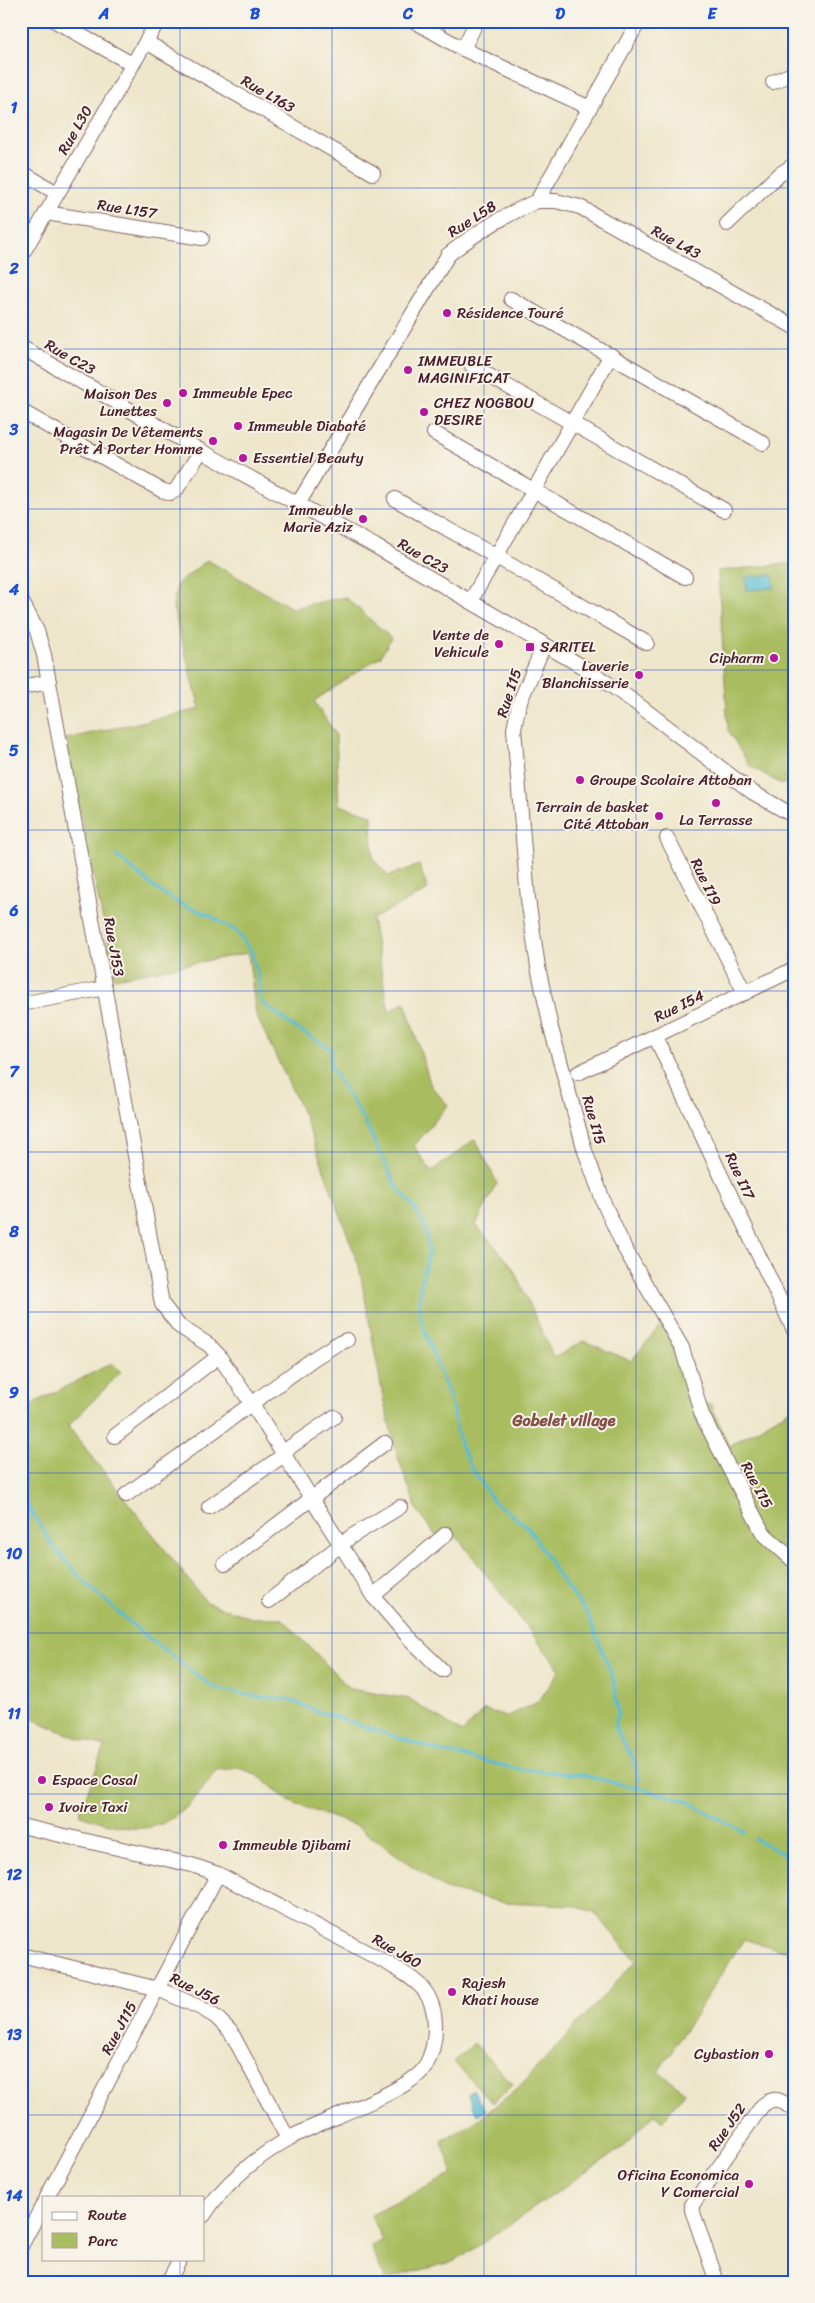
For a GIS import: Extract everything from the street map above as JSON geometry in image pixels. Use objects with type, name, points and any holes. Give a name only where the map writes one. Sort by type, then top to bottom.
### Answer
[{"type":"street","points":[[55,21],[132,64]]},
{"type":"street","name":"Rue L30","points":[[21,256],[158,21]]},
{"type":"street","points":[[414,21],[463,50],[590,108]]},
{"type":"street","points":[[463,50],[477,21]]},
{"type":"street","points":[[537,201],[639,21]]},
{"type":"street","name":"Rue L163","points":[[146,42],[373,173]]},
{"type":"street","points":[[773,82],[794,73]]},
{"type":"street","points":[[727,224],[777,176],[794,166]]},
{"type":"street","points":[[21,172],[57,193]]},
{"type":"street","name":"Rue L43","points":[[537,201],[556,201],[580,207],[794,327]]},
{"type":"street","name":"Rue L58","points":[[298,504],[448,255],[468,239],[504,217],[537,201]]},
{"type":"street","name":"Rue L157","points":[[46,213],[202,238]]},
{"type":"street","points":[[511,299],[763,443]]},
{"type":"street","name":"Rue C23","points":[[21,347],[590,671],[636,703],[721,770],[752,792],[794,816]]},
{"type":"street","points":[[470,602],[611,355]]},
{"type":"street","points":[[472,366],[724,510]]},
{"type":"street","points":[[21,411],[170,493],[176,490],[202,451]]},
{"type":"street","points":[[434,433],[686,577]]},
{"type":"street","points":[[395,499],[647,643]]},
{"type":"street","name":"Rue J153","points":[[21,600],[36,631],[49,682],[162,1304],[179,1326],[208,1345],[219,1356]]},
{"type":"street","name":"Rue I15","points":[[544,645],[519,704],[514,729],[528,899],[551,1028],[585,1151],[605,1206],[644,1283],[682,1348],[702,1415],[764,1533],[794,1560]]},
{"type":"street","points":[[21,688],[49,682]]},
{"type":"street","name":"Rue I19","points":[[666,838],[745,993]]},
{"type":"street","name":"Rue I54","points":[[578,1073],[794,969]]},
{"type":"street","points":[[21,1004],[104,988]]},
{"type":"street","name":"Rue I17","points":[[654,1036],[794,1330]]},
{"type":"street","points":[[126,1495],[313,1359],[347,1340]]},
{"type":"street","points":[[115,1436],[219,1356],[252,1404],[373,1596],[410,1640],[442,1670]]},
{"type":"street","points":[[209,1507],[284,1455],[290,1446],[334,1417]]},
{"type":"street","points":[[224,1564],[385,1443]]},
{"type":"street","points":[[269,1601],[341,1545],[400,1507]]},
{"type":"street","points":[[373,1596],[446,1534]]},
{"type":"street","name":"Rue J60","points":[[21,1826],[192,1864],[218,1874],[396,1968],[416,1980],[425,1989],[432,2002],[435,2018],[435,2037],[424,2068],[410,2081],[288,2139],[249,2166],[214,2200],[205,2213]]},
{"type":"street","name":"Rue J115","points":[[48,2196],[218,1874]]},
{"type":"street","name":"Rue J56","points":[[21,1955],[158,1989],[202,2008],[216,2017],[231,2032],[288,2139]]},
{"type":"street","name":"Rue J52","points":[[716,2282],[692,2205],[762,2106],[772,2099],[778,2099],[794,2110]]},
{"type":"street","points":[[21,2246],[42,2207]]},
{"type":"street","points":[[168,2282],[179,2260]]},
{"type":"green space","points":[[207,560],[292,608],[345,597],[391,638],[381,656],[314,701],[336,735],[339,805],[372,815],[373,859],[388,876],[419,865],[428,890],[372,919],[389,1012],[405,1002],[431,1086],[448,1105],[414,1146],[431,1172],[475,1139],[497,1183],[476,1225],[512,1266],[554,1358],[584,1341],[631,1361],[664,1321],[696,1404],[711,1404],[729,1446],[794,1407],[794,1954],[744,1939],[658,2072],[685,2092],[662,2122],[654,2114],[623,2147],[456,2261],[385,2279],[371,2247],[383,2240],[371,2215],[453,2174],[442,2141],[475,2122],[518,2088],[636,1961],[594,1912],[571,1905],[502,1902],[445,1889],[356,1826],[290,1802],[256,1774],[238,1768],[216,1770],[187,1806],[173,1818],[158,1825],[142,1828],[124,1827],[79,1814],[105,1746],[77,1738],[21,1714],[21,1401],[26,1407],[112,1363],[121,1372],[68,1426],[206,1602],[252,1618],[282,1618],[350,1689],[410,1699],[462,1733],[484,1710],[508,1716],[538,1702],[560,1670],[450,1528],[435,1535],[417,1510],[398,1458],[384,1402],[359,1266],[304,1115],[256,1015],[248,953],[115,978],[65,739],[200,709],[173,608],[177,584]]},
{"type":"green space","points":[[794,563],[794,783],[781,784],[749,765],[728,730],[718,571]]},
{"type":"green space","points":[[474,2043],[513,2084],[493,2103],[454,2062]]},
{"type":"water","points":[[773,575],[774,588],[747,590],[746,577]]},
{"type":"water","points":[[473,2090],[486,2110],[477,2115],[468,2094]]},
{"type":"waterway","points":[[117,856],[156,889],[179,903],[209,915],[236,931],[251,951],[258,976],[261,1002],[294,1027],[331,1049],[330,1066],[364,1120],[396,1186],[410,1202],[424,1224],[429,1250],[421,1284],[419,1310],[426,1335],[451,1401],[460,1444],[469,1464],[493,1501],[528,1527],[561,1580],[587,1613],[614,1680],[618,1713],[615,1728],[633,1759],[638,1777],[637,1788]]},
{"type":"waterway","points":[[21,1495],[55,1549],[85,1582],[137,1629],[214,1688],[256,1697],[287,1699],[320,1712],[439,1751],[518,1769],[583,1775],[685,1800],[744,1832]]},
{"type":"waterway","points":[[755,1839],[794,1859]]},
{"type":"place","name":"Résidence Touré","points":[[447,313]]},
{"type":"place","name":"IMMEUBLE MAGINIFICAT","points":[[408,370]]},
{"type":"place","name":"Immeuble Epec","points":[[183,393]]},
{"type":"place","name":"Maison Des Lunettes","points":[[167,403]]},
{"type":"place","name":"CHEZ NOGBOU DESIRE","points":[[424,412]]},
{"type":"place","name":"Immeuble Diabaté","points":[[238,426]]},
{"type":"place","name":"Magasin De Vêtements Prêt À Porter Homme","points":[[213,441]]},
{"type":"place","name":"Essentiel Beauty","points":[[243,458]]},
{"type":"place","name":"Immeuble Marie Aziz","points":[[363,519]]},
{"type":"place","name":"Vente de Vehicule","points":[[499,644]]},
{"type":"place","name":"SARITEL","points":[[530,647]]},
{"type":"place","name":"Cipharm","points":[[774,658]]},
{"type":"place","name":"Laverie Blanchisserie","points":[[639,675]]},
{"type":"place","name":"Groupe Scolaire Attoban","points":[[580,780]]},
{"type":"place","name":"La Terrasse","points":[[716,803]]},
{"type":"place","name":"Terrain de basket Cité Attoban","points":[[659,816]]},
{"type":"place","name":"Espace Cosal","points":[[42,1780]]},
{"type":"place","name":"Ivoire Taxi","points":[[49,1807]]},
{"type":"place","name":"Immeuble Djibami","points":[[223,1845]]},
{"type":"place","name":"Rajesh Khati house","points":[[452,1992]]},
{"type":"place","name":"Cybastion","points":[[769,2054]]},
{"type":"place","name":"Oficina Economica Y Comercial","points":[[749,2184]]},
{"type":"district","name":"Gobelet village","points":[[564,1420]]}]
